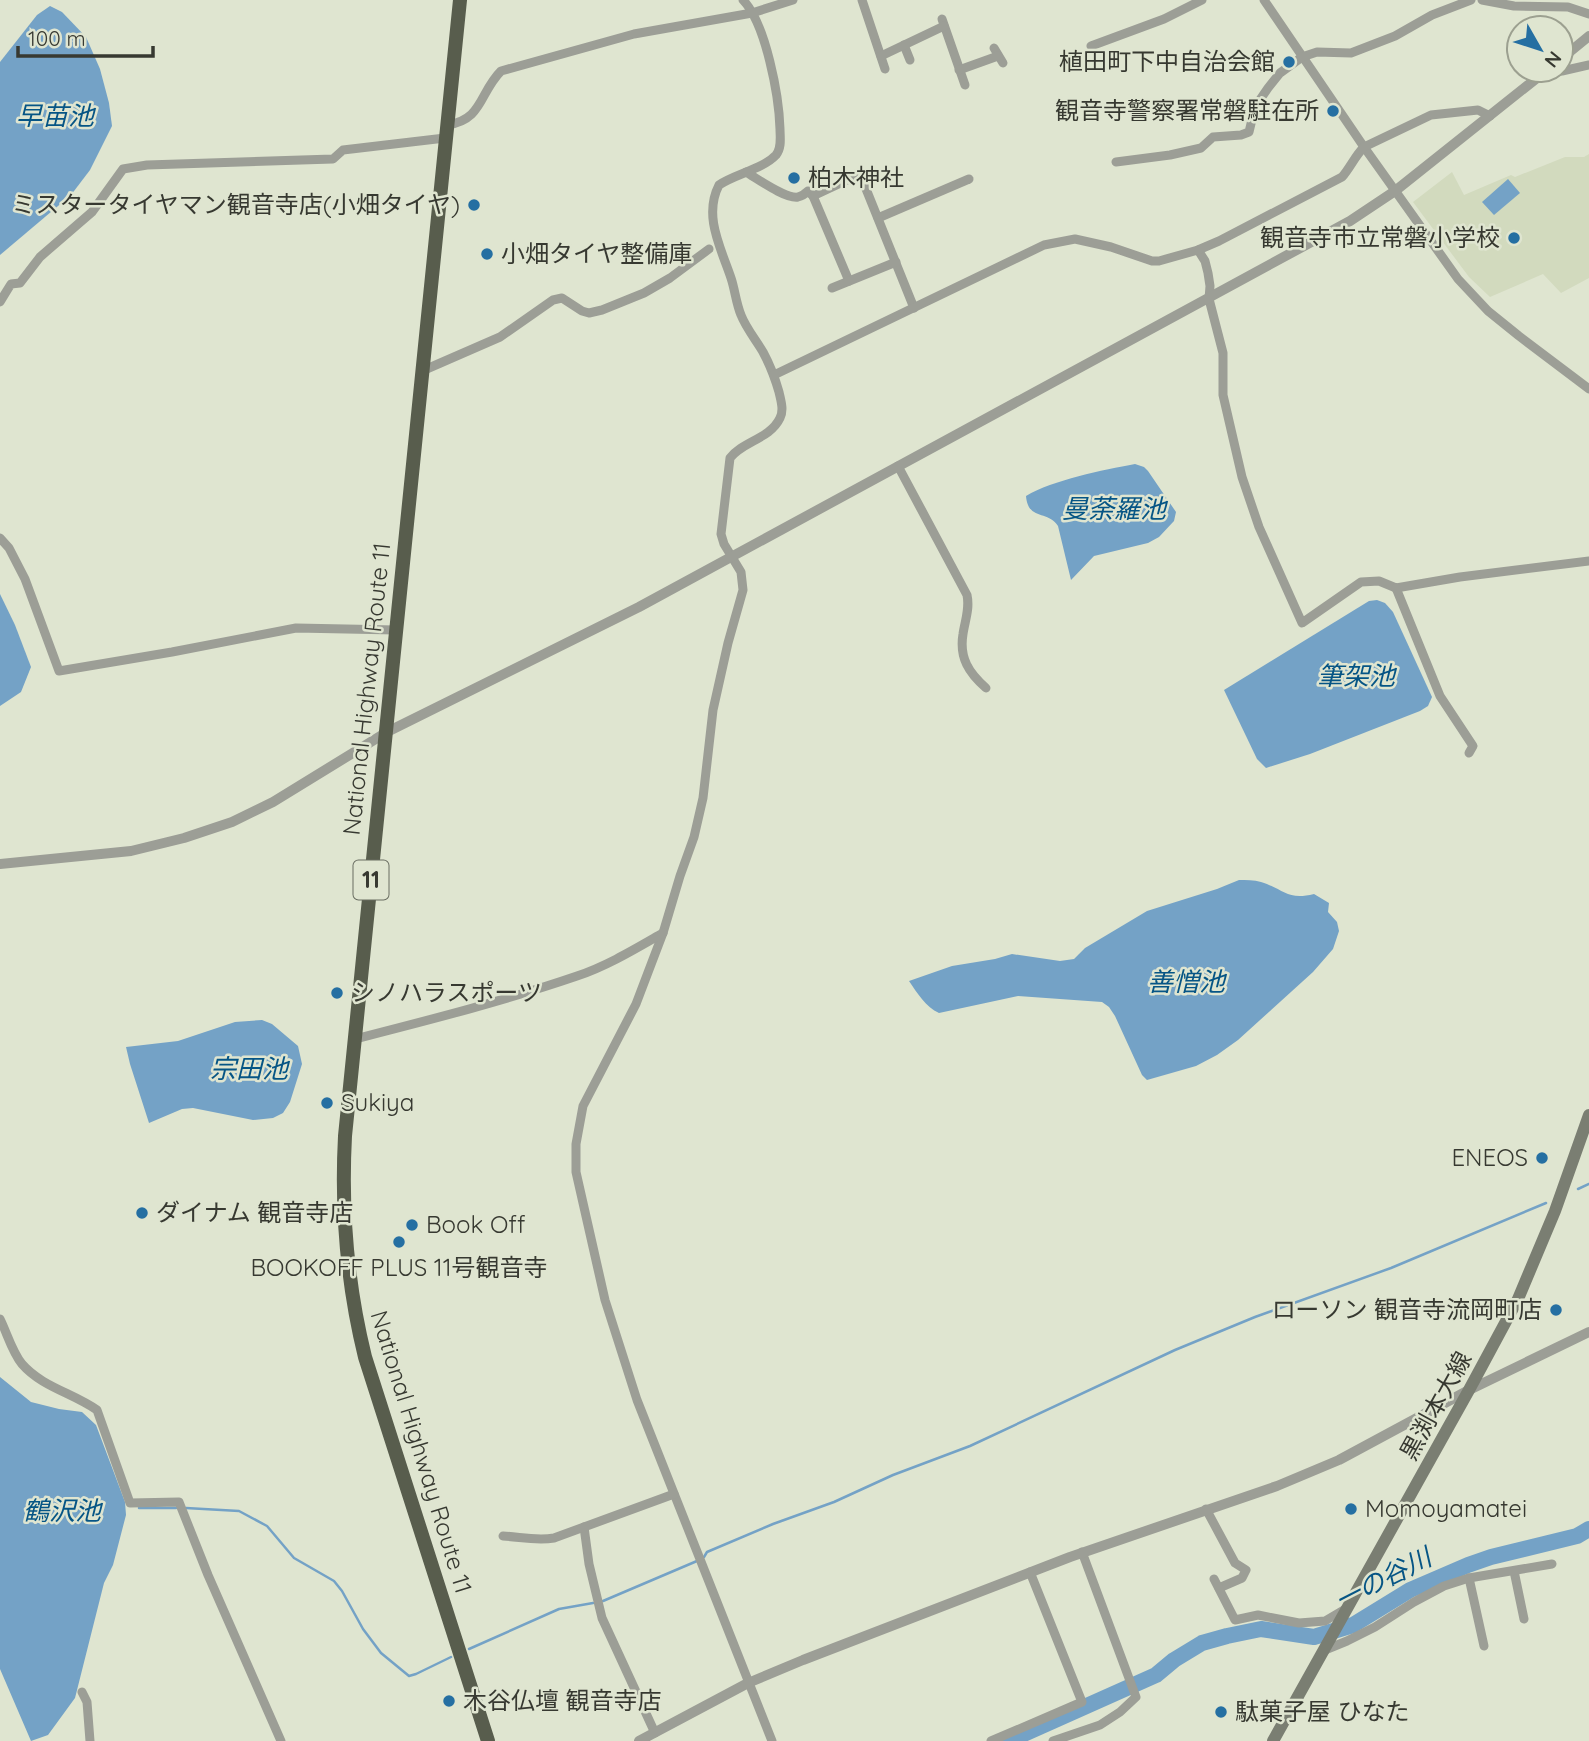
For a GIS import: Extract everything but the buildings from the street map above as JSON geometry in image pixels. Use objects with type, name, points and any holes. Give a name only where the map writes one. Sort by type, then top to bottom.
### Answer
[{"type":"highway","name":"National Highway Route 11","points":[[460,0],[343,1171],[346,1248],[355,1313],[371,1379],[488,1741]]},
{"type":"main road","name":"黒渕本大線","points":[[1272,1741],[1518,1299],[1555,1211],[1589,1115]]},
{"type":"street","points":[[743,0],[752,13],[775,81],[780,144],[777,155],[719,185],[711,216],[740,314],[774,376],[782,416],[771,430],[730,458],[721,534],[741,572],[743,590],[713,710],[704,799],[663,933],[636,1004],[583,1106],[576,1144],[576,1172],[605,1300],[637,1400],[772,1741]]},
{"type":"street","points":[[0,302],[11,284],[20,283],[40,257],[92,212],[123,169],[147,165],[334,159],[344,150],[446,132],[471,117],[501,71],[634,34],[752,13],[793,0]]},
{"type":"street","points":[[862,0],[885,69]]},
{"type":"street","points":[[1091,46],[1164,19],[1202,0]]},
{"type":"street","points":[[1264,0],[1364,147],[1473,297],[1519,337],[1589,389]]},
{"type":"street","points":[[1116,162],[1170,155],[1201,148],[1213,137],[1249,132],[1255,107],[1268,88],[1280,73],[1302,57],[1317,52],[1350,53],[1395,36],[1432,15],[1471,0]]},
{"type":"street","points":[[1482,0],[1514,6],[1568,7],[1589,14]]},
{"type":"street","points":[[881,55],[943,22],[965,85]]},
{"type":"street","points":[[1575,48],[1589,36]]},
{"type":"street","points":[[904,45],[910,60]]},
{"type":"street","points":[[959,70],[998,56]]},
{"type":"street","points":[[0,864],[131,851],[159,845],[232,822],[273,802],[387,732],[732,558],[1350,221],[1395,191],[1530,84]]},
{"type":"street","points":[[774,376],[1044,245],[1075,239],[1111,247],[1152,261],[1198,250],[1342,177],[1364,147],[1431,115],[1478,110],[1490,116]]},
{"type":"street","points":[[746,172],[790,196],[798,197],[808,191],[813,196],[849,281]]},
{"type":"street","points":[[813,196],[860,174],[914,307]]},
{"type":"street","points":[[878,218],[969,179]]},
{"type":"street","points":[[422,371],[499,337],[553,300],[562,298],[589,313],[612,306],[670,278],[709,249]]},
{"type":"street","points":[[1198,250],[1208,273],[1209,299],[1223,353],[1223,395],[1242,477],[1259,527],[1302,623],[1361,582],[1378,580],[1396,588],[1589,561]]},
{"type":"street","points":[[832,288],[896,262]]},
{"type":"street","points":[[898,466],[967,595],[969,605],[962,636],[963,655],[971,674],[986,688]]},
{"type":"street","points":[[0,538],[9,548],[24,579],[59,671],[296,628],[396,630]]},
{"type":"street","points":[[1396,588],[1440,696],[1473,746],[1469,753]]},
{"type":"street","points":[[355,1039],[455,1014],[578,976],[621,957],[663,933]]},
{"type":"street","points":[[0,1319],[22,1364],[44,1382],[97,1410],[130,1503],[179,1502],[281,1741]]},
{"type":"street","points":[[639,1741],[748,1683],[1082,1552],[1277,1486],[1339,1460],[1469,1391],[1589,1332]]},
{"type":"street","points":[[503,1536],[540,1541],[554,1538],[674,1494]]},
{"type":"street","points":[[1206,1510],[1235,1563],[1246,1570],[1242,1578],[1217,1583],[1235,1619],[1258,1615],[1299,1623],[1325,1621],[1348,1607]]},
{"type":"street","points":[[584,1527],[589,1564],[602,1618],[655,1733]]},
{"type":"street","points":[[1053,1741],[1100,1725],[1136,1697],[1082,1552]]},
{"type":"street","points":[[1325,1650],[1375,1627],[1444,1586],[1469,1578],[1552,1564]]},
{"type":"street","points":[[1514,1571],[1524,1619]]},
{"type":"street","points":[[991,1741],[1082,1702],[1030,1572]]},
{"type":"street","points":[[1469,1578],[1484,1646]]},
{"type":"street","points":[[82,1692],[87,1702],[90,1741]]},
{"type":"shaded area","name":"観音寺市立常磐小学校","points":[[1589,154],[1589,278],[1561,293],[1543,274],[1490,297],[1469,277],[1413,202],[1452,172],[1464,195],[1511,175],[1515,177],[1565,157],[1584,157]]},
{"type":"water","name":"早苗池","points":[[50,6],[62,12],[86,37],[100,69],[112,126],[90,170],[71,195],[0,255],[0,62],[37,15]]},
{"type":"water","points":[[1508,179],[1520,193],[1494,215],[1482,202]]},
{"type":"water","name":"曼荼羅池","points":[[1135,464],[1148,471],[1176,512],[1174,521],[1159,537],[1148,543],[1094,556],[1071,580],[1058,526],[1054,521],[1030,509],[1026,496],[1064,480]]},
{"type":"water","points":[[0,594],[31,667],[21,692],[0,706]]},
{"type":"water","name":"筆架池","points":[[1369,601],[1385,603],[1393,612],[1432,697],[1428,706],[1310,754],[1266,768],[1257,759],[1224,690]]},
{"type":"water","name":"善憎池","points":[[1239,880],[1261,882],[1291,895],[1314,894],[1329,903],[1328,912],[1337,922],[1339,931],[1333,949],[1313,972],[1238,1040],[1196,1066],[1147,1080],[1142,1075],[1115,1016],[1102,1002],[1018,996],[939,1013],[926,1003],[909,981],[952,966],[1012,954],[1060,961],[1074,959],[1085,948],[1147,911]]},
{"type":"water","name":"宗田池","points":[[262,1020],[272,1024],[298,1046],[302,1064],[290,1102],[283,1113],[273,1118],[253,1120],[193,1108],[182,1109],[149,1123],[126,1047],[178,1041],[235,1022]]},
{"type":"water","name":"鶴沢池","points":[[0,1377],[31,1402],[82,1412],[96,1425],[125,1502],[126,1515],[113,1565],[104,1583],[75,1698],[48,1735],[31,1741],[0,1669]]},
{"type":"waterway","points":[[1578,1189],[1589,1184]]},
{"type":"waterway","points":[[704,1557],[707,1552],[773,1524],[970,1446],[1175,1350],[1255,1317],[1391,1268],[1546,1203]]},
{"type":"waterway","points":[[139,1508],[176,1508]]},
{"type":"waterway","points":[[186,1508],[239,1511],[267,1526],[294,1558],[334,1581],[381,1653],[409,1676],[451,1657]]},
{"type":"waterway","name":"一の谷川","points":[[1008,1741],[1156,1675],[1202,1643],[1261,1629],[1314,1637],[1353,1625],[1410,1590],[1468,1565],[1577,1536],[1589,1529]]},
{"type":"waterway","points":[[603,1601],[697,1561]]},
{"type":"waterway","points":[[469,1649],[559,1609],[593,1603]]},
{"type":"place","name":"植田町下中自治会館","points":[[1289,62]]},
{"type":"place","name":"観音寺警察署常磐駐在所","points":[[1333,111]]},
{"type":"place","name":"柏木神社","points":[[794,178]]},
{"type":"place","name":"ミスタータイヤマン観音寺店(小畑タイヤ)","points":[[474,205]]},
{"type":"place","name":"観音寺市立常磐小学校","points":[[1514,238]]},
{"type":"place","name":"小畑タイヤ整備庫","points":[[487,254]]},
{"type":"place","name":"シノハラスポーツ","points":[[337,993]]},
{"type":"place","name":"Sukiya","points":[[327,1103]]},
{"type":"place","name":"ENEOS","points":[[1542,1158]]},
{"type":"place","name":"ダイナム 観音寺店","points":[[142,1213]]},
{"type":"place","name":"Book Off","points":[[412,1225]]},
{"type":"place","name":"BOOKOFF PLUS 11号観音寺","points":[[399,1242]]},
{"type":"place","name":"ローソン 観音寺流岡町店","points":[[1556,1310]]},
{"type":"place","name":"Momoyamatei","points":[[1351,1509]]},
{"type":"place","name":"木谷仏壇 観音寺店","points":[[449,1701]]},
{"type":"place","name":"駄菓子屋 ひなた","points":[[1221,1712]]}]
